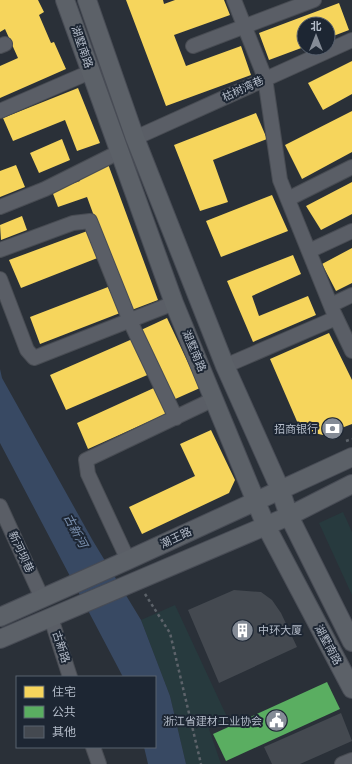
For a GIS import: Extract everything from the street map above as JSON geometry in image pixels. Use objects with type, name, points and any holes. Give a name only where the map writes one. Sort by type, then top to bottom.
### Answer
[{"type":"main road","name":"湖墅南路","points":[[66,0],[90,72],[121,151],[174,303],[266,526],[352,689]]},
{"type":"main road","name":"湖墅南路","points":[[87,0],[135,138],[225,366],[280,490],[289,516],[352,642]]},
{"type":"main road","name":"潮王路","points":[[0,617],[66,586],[121,564],[352,457]]},
{"type":"main road","points":[[0,639],[289,516],[352,484]]},
{"type":"street","points":[[234,0],[266,78],[280,180],[333,311],[352,351]]},
{"type":"street","points":[[192,46],[314,0]]},
{"type":"street","name":"枯树湾巷","points":[[135,138],[352,40]]},
{"type":"street","points":[[0,111],[90,72]]},
{"type":"street","points":[[0,207],[45,189],[121,151]]},
{"type":"street","points":[[288,199],[352,167]]},
{"type":"street","points":[[0,250],[73,223],[90,221],[130,321],[176,418]]},
{"type":"street","points":[[309,251],[352,231]]},
{"type":"street","points":[[0,279],[27,350],[34,358],[174,303]]},
{"type":"street","points":[[225,366],[333,311],[352,295]]},
{"type":"street","points":[[121,564],[88,474],[86,460],[214,399]]},
{"type":"street","name":"新河坝巷","points":[[0,506],[42,598]]},
{"type":"street","name":"古新路","points":[[51,618],[70,676]]},
{"type":"street","points":[[93,748],[99,764]]},
{"type":"street","points":[[342,764],[352,760]]},
{"type":"path","points":[[132,583],[170,633],[202,764]]},
{"type":"green space","points":[[343,512],[352,532],[352,595],[319,523]]},
{"type":"green space","points":[[175,605],[227,717],[209,729],[221,764],[186,764],[170,696],[141,620]]},
{"type":"water","name":"古新河","points":[[0,369],[2,378],[93,541],[141,620],[170,696],[186,764],[148,764],[144,748],[156,748],[156,676],[122,676],[0,443]]},
{"type":"building: 住宅","points":[[0,0],[38,0],[44,12],[39,15],[51,43],[54,42],[66,69],[0,98],[0,66],[18,58],[5,29],[0,32]]},
{"type":"building: 住宅","points":[[126,0],[163,0],[164,4],[175,0],[224,0],[230,15],[174,35],[186,66],[241,46],[251,75],[166,106]]},
{"type":"building: 住宅","points":[[339,3],[349,30],[336,35],[336,16],[304,16]]},
{"type":"building: 住宅","points":[[296,19],[296,50],[269,60],[259,33]]},
{"type":"building: 住宅","points":[[352,61],[352,94],[323,110],[308,83]]},
{"type":"building: 住宅","points":[[78,88],[100,143],[77,151],[65,120],[13,141],[3,118]]},
{"type":"building: 住宅","points":[[352,111],[352,152],[302,179],[285,145]]},
{"type":"building: 住宅","points":[[256,113],[267,139],[213,160],[228,202],[200,211],[174,145]]},
{"type":"building: 住宅","points":[[62,139],[70,160],[39,173],[30,153]]},
{"type":"building: 住宅","points":[[108,164],[158,300],[129,311],[87,197],[58,207],[52,191],[80,181],[78,175]]},
{"type":"building: 住宅","points":[[16,165],[25,187],[0,197],[0,171]]},
{"type":"building: 住宅","points":[[352,182],[352,214],[321,230],[306,206]]},
{"type":"building: 住宅","points":[[272,195],[288,231],[221,257],[206,221]]},
{"type":"building: 住宅","points":[[22,216],[27,230],[1,240],[0,225]]},
{"type":"building: 住宅","points":[[90,230],[100,257],[21,288],[9,260]]},
{"type":"building: 住宅","points":[[352,248],[352,283],[336,291],[322,264]]},
{"type":"building: 住宅","points":[[293,255],[301,274],[252,296],[259,316],[308,296],[316,315],[253,342],[227,281]]},
{"type":"building: 住宅","points":[[108,287],[120,313],[40,344],[30,317]]},
{"type":"building: 住宅","points":[[167,318],[200,388],[173,400],[141,330]]},
{"type":"building: 住宅","points":[[329,333],[352,380],[352,424],[323,435],[310,432],[299,426],[270,359]]},
{"type":"building: 住宅","points":[[137,337],[152,373],[66,410],[50,375]]},
{"type":"building: 住宅","points":[[156,387],[168,413],[88,449],[77,423]]},
{"type":"building: 住宅","points":[[211,430],[235,480],[229,493],[142,534],[129,507],[195,476],[180,444]]},
{"type":"building: 公共","name":"浙江省建材工业协会","points":[[327,682],[340,709],[226,761],[213,734]]},
{"type":"building: 其他","name":"中环大厦","points":[[234,590],[261,592],[272,600],[281,613],[297,647],[219,683],[188,610]]},
{"type":"building: 其他","points":[[341,713],[352,741],[300,764],[272,764],[264,747]]},
{"type":"place","name":"招商银行","points":[[333,429]]},
{"type":"place","name":"中环大厦","points":[[243,630]]},
{"type":"place","name":"浙江省建材工业协会","points":[[277,721]]}]
